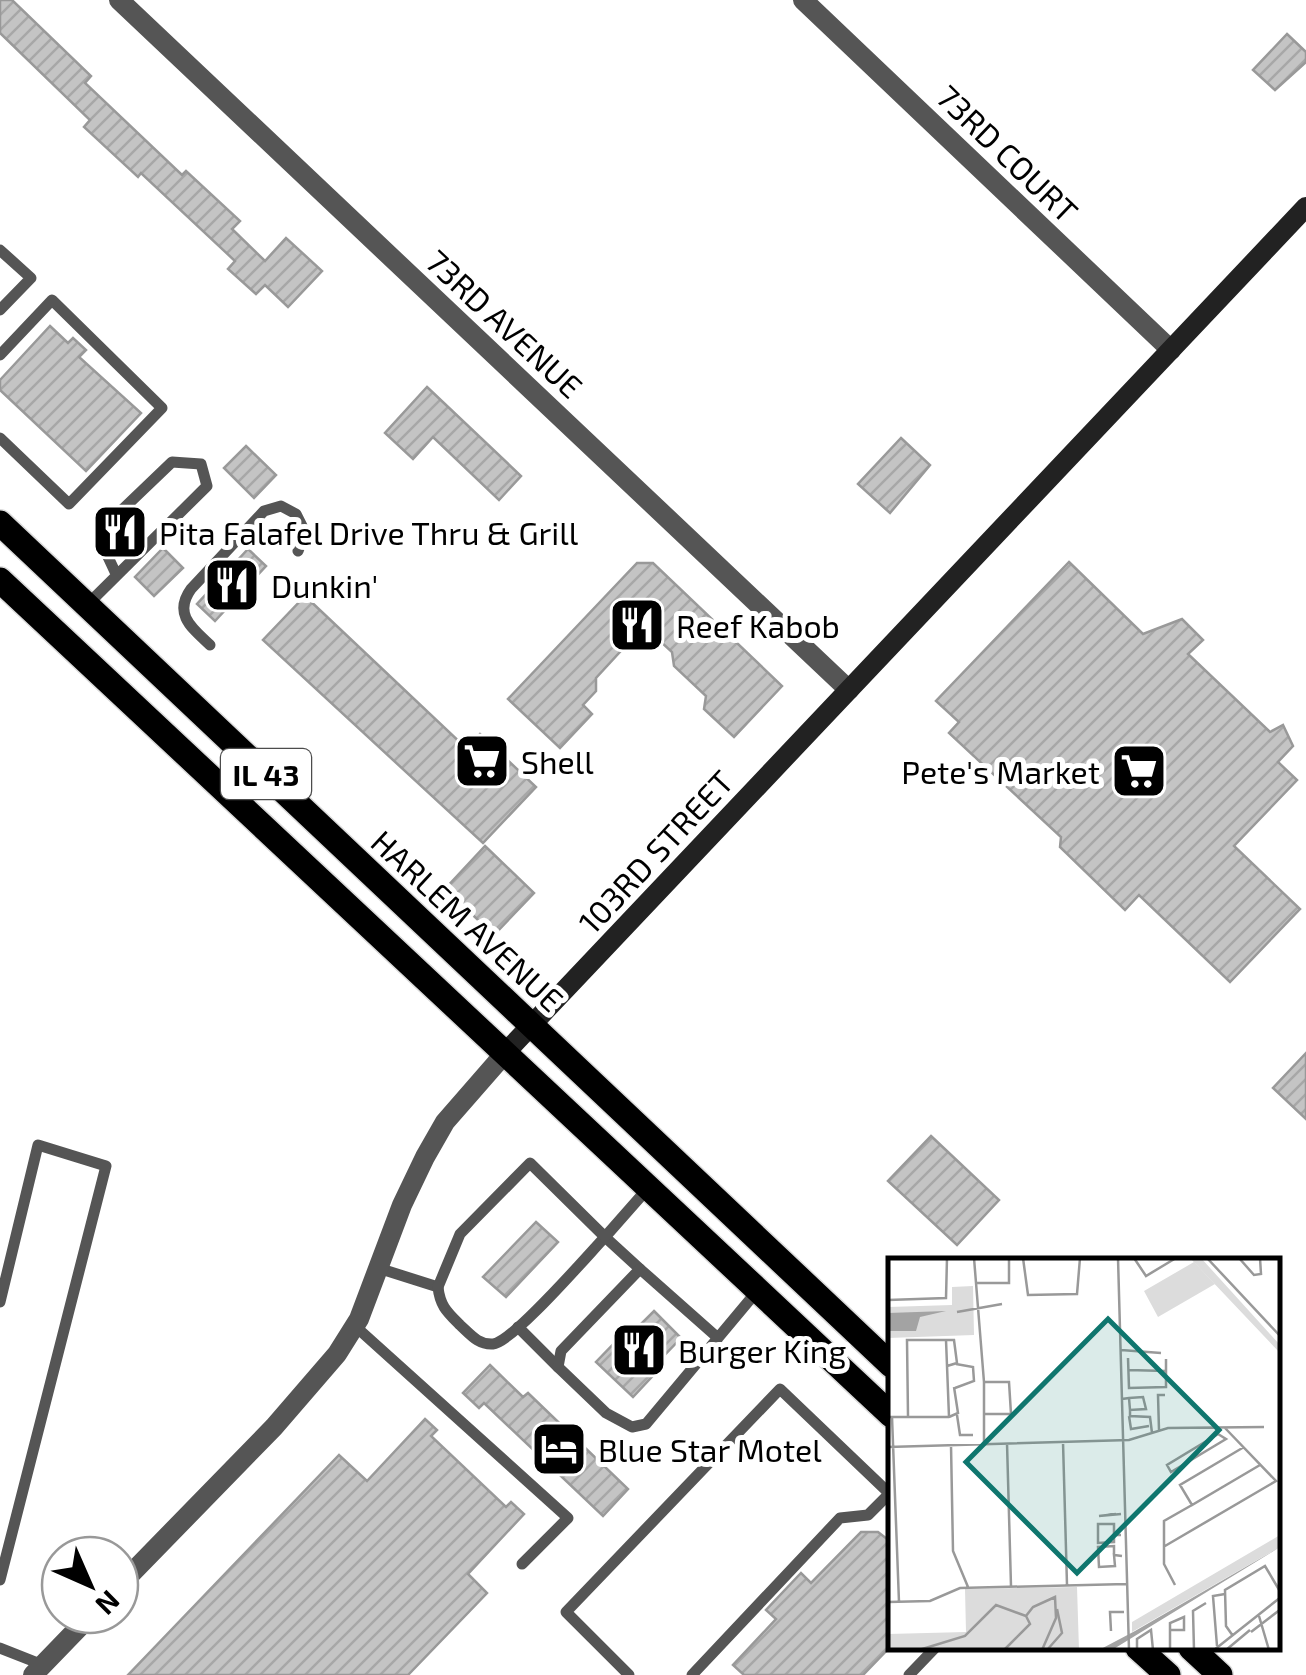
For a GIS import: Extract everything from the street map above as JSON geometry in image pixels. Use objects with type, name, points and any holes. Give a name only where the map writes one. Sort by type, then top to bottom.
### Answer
[{"type":"main road","name":"HARLEM AVENUE","points":[[0,524],[888,1362]]},
{"type":"main road","name":"IL 43","points":[[0,580],[888,1412]]},
{"type":"main road","points":[[1140,1650],[1168,1675]]},
{"type":"main road","points":[[1192,1650],[1220,1675]]},
{"type":"street","name":"73RD AVENUE","points":[[120,0],[849,690]]},
{"type":"street","name":"73RD COURT","points":[[803,0],[1171,350]]},
{"type":"street","name":"103RD STREET","points":[[140,1564],[313,1384],[355,1326],[402,1205],[445,1122],[531,1025],[1304,213]]},
{"type":"street","points":[[38,1670],[72,1635]]},
{"type":"lane","points":[[0,250],[30,278],[0,310]]},
{"type":"lane","points":[[0,355],[52,300],[162,408],[69,504],[1,442]]},
{"type":"lane","points":[[87,606],[207,486],[201,464],[172,462],[101,530],[102,544],[116,574]]},
{"type":"lane","points":[[210,645],[185,620],[183,604],[191,589],[264,511],[281,506],[296,514],[305,532],[298,552]]},
{"type":"lane","points":[[0,1302],[38,1146],[106,1166],[0,1580]]},
{"type":"lane","points":[[650,1187],[605,1236],[518,1327],[500,1342],[476,1340],[440,1305],[438,1287],[460,1234],[530,1162],[605,1236],[640,1269],[718,1338]]},
{"type":"lane","points":[[378,1268],[438,1287]]},
{"type":"lane","points":[[558,1367],[562,1351],[640,1269]]},
{"type":"lane","points":[[518,1327],[606,1413],[632,1427],[646,1424],[758,1290]]},
{"type":"lane","points":[[355,1326],[568,1518],[522,1564]]},
{"type":"lane","points":[[629,1675],[566,1612],[780,1388],[888,1492]]},
{"type":"lane","points":[[692,1675],[840,1518],[868,1515],[888,1496]]},
{"type":"lane","points":[[0,1648],[38,1670]]},
{"type":"lane","points":[[908,1675],[933,1650]]},
{"type":"building","points":[[0,0],[12,0],[91,76],[85,83],[182,175],[186,171],[240,221],[232,229],[265,261],[286,238],[322,271],[288,307],[265,285],[256,294],[228,269],[235,261],[141,173],[138,177],[84,127],[90,120],[0,33]]},
{"type":"building","points":[[1287,34],[1306,52],[1306,62],[1275,90],[1253,70]]},
{"type":"building","points":[[50,326],[68,343],[73,338],[86,350],[79,357],[141,413],[86,471],[0,390],[0,380]]},
{"type":"building","points":[[427,387],[521,476],[499,500],[433,437],[413,459],[385,433]]},
{"type":"building","points":[[901,438],[930,465],[890,513],[858,484]]},
{"type":"building","points":[[246,446],[276,475],[254,498],[224,468]]},
{"type":"building","points":[[163,548],[183,568],[154,596],[135,577]]},
{"type":"building","name":"Dunkin'","points":[[248,549],[266,566],[215,621],[197,604]]},
{"type":"building","name":"Pete's Market","points":[[1069,562],[1143,634],[1182,619],[1203,640],[1188,654],[1270,732],[1283,725],[1293,746],[1278,762],[1297,780],[1234,846],[1300,909],[1230,982],[1139,895],[1125,910],[1060,847],[1061,837],[949,733],[959,722],[936,701]]},
{"type":"building","points":[[637,563],[653,563],[782,686],[734,737],[704,709],[706,696],[674,666],[672,652],[659,640],[631,640],[596,678],[596,691],[583,705],[592,714],[560,748],[508,699]]},
{"type":"building","points":[[305,596],[467,749],[480,734],[536,787],[483,843],[263,640]]},
{"type":"building","name":"Shell","points":[[485,846],[534,893],[494,935],[445,889]]},
{"type":"building","points":[[1306,1053],[1306,1119],[1273,1088]]},
{"type":"building","points":[[931,1136],[999,1200],[957,1245],[888,1181]]},
{"type":"building","points":[[536,1222],[558,1242],[506,1297],[483,1277]]},
{"type":"building","name":"Burger King","points":[[654,1311],[681,1338],[633,1397],[596,1362],[626,1331],[630,1335]]},
{"type":"building","name":"Blue Star Motel","points":[[490,1365],[523,1397],[528,1393],[628,1489],[603,1516],[484,1403],[479,1408],[463,1393]]},
{"type":"building","points":[[425,1419],[437,1430],[431,1436],[506,1507],[511,1502],[524,1514],[468,1574],[487,1593],[408,1675],[128,1675],[339,1455],[367,1481]]},
{"type":"building","points":[[861,1532],[878,1532],[888,1540],[888,1649],[863,1675],[744,1675],[733,1665],[776,1619],[766,1610],[801,1573],[811,1583]]},
{"type":"place","name":"Pita Falafel Drive Thru & Grill","points":[[120,532]]},
{"type":"place","name":"Dunkin'","points":[[232,585]]},
{"type":"place","name":"Reef Kabob","points":[[637,625]]},
{"type":"place","name":"Shell","points":[[482,761]]},
{"type":"place","name":"Pete's Market","points":[[1139,771]]},
{"type":"place","name":"Burger King","points":[[639,1350]]},
{"type":"place","name":"Blue Star Motel","points":[[559,1449]]}]
